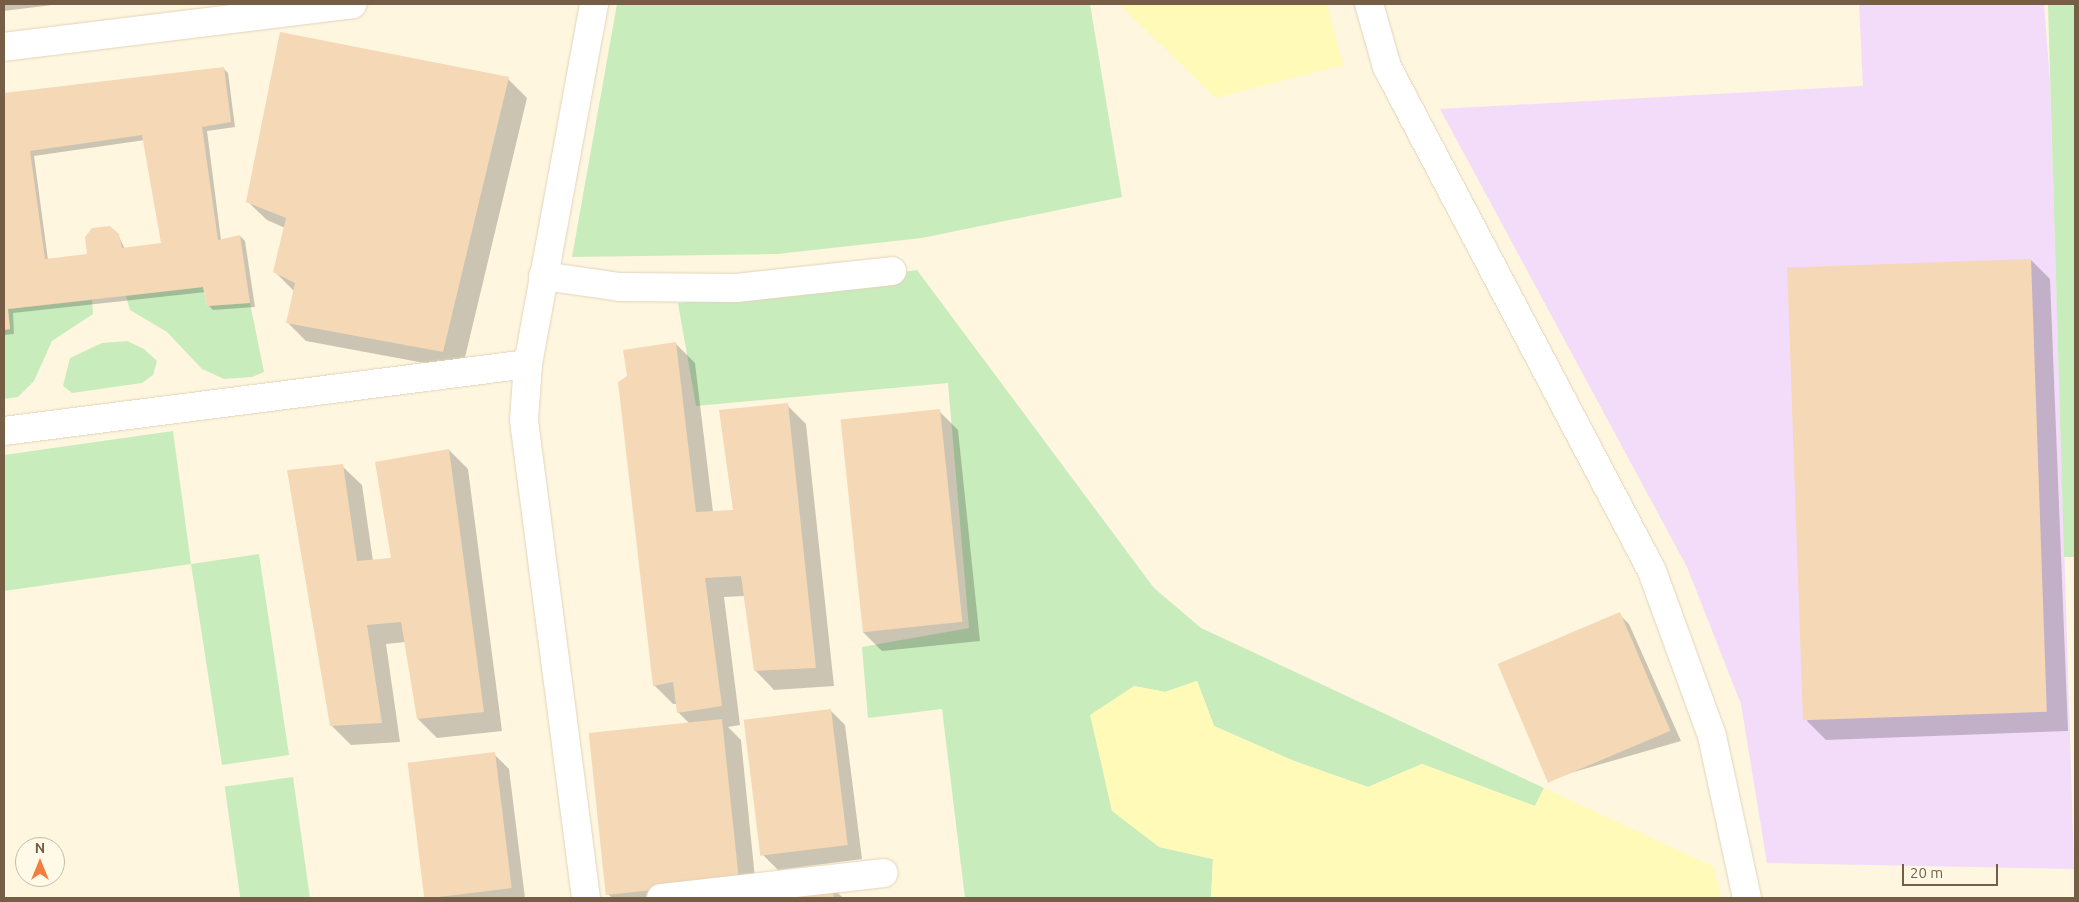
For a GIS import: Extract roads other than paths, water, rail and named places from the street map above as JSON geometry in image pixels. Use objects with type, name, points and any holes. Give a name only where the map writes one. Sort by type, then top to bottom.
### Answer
[{"type":"street","points":[[4,47],[352,4]]},
{"type":"street","points":[[586,898],[524,420],[528,364],[594,4]]},
{"type":"street","points":[[1369,4],[1387,67],[1652,571],[1712,736],[1747,898]]},
{"type":"street","points":[[544,276],[620,287],[736,288],[892,271]]},
{"type":"street","points":[[4,431],[528,364]]},
{"type":"street","points":[[661,898],[884,873]]}]
